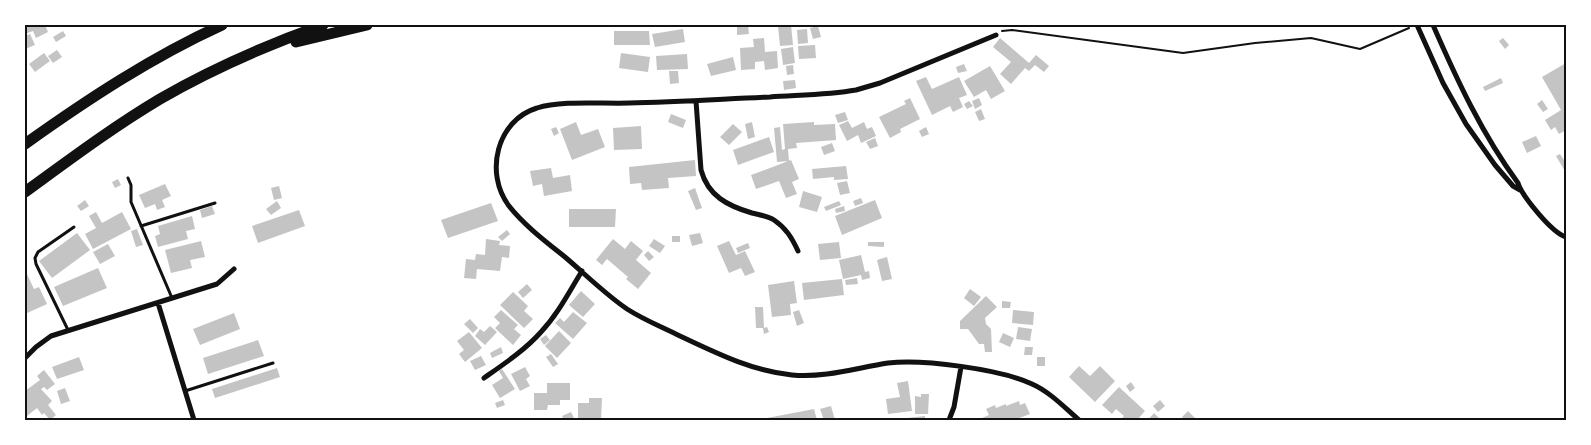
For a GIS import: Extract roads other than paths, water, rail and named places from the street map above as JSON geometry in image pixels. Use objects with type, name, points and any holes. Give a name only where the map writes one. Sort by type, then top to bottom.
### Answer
[{"type":"highway","points":[[25,144],[92,96],[123,77],[222,25]]},
{"type":"highway","points":[[25,192],[106,134],[161,99],[256,51],[324,25]]},
{"type":"highway","points":[[256,51],[367,25]]},
{"type":"street","points":[[1417,25],[1443,83],[1466,124],[1513,186],[1520,190],[1554,229],[1566,237]]},
{"type":"street","points":[[1433,25],[1476,118],[1518,183],[1520,190]]},
{"type":"street","points":[[996,35],[880,83],[856,90],[696,101],[546,106],[536,108],[521,115],[504,134],[498,154],[496,172],[498,186],[509,206],[533,231],[611,297],[638,315],[714,352],[754,368],[807,376],[833,374],[899,362],[929,363],[1000,374],[1033,384],[1079,420]]},
{"type":"street","points":[[696,101],[703,178],[724,203],[734,208],[774,220],[791,236],[798,251]]},
{"type":"street","points":[[25,358],[45,339],[217,284],[234,269]]},
{"type":"street","points":[[484,378],[513,358],[542,331],[555,315],[582,271]]},
{"type":"street","points":[[158,302],[194,420]]},
{"type":"street","points":[[949,420],[954,407],[961,367]]},
{"type":"lane","points":[[128,178],[131,202],[172,299]]},
{"type":"lane","points":[[141,226],[215,203]]},
{"type":"lane","points":[[68,331],[36,264],[35,258],[38,252],[74,228]]},
{"type":"lane","points":[[185,390],[273,363]]}]
